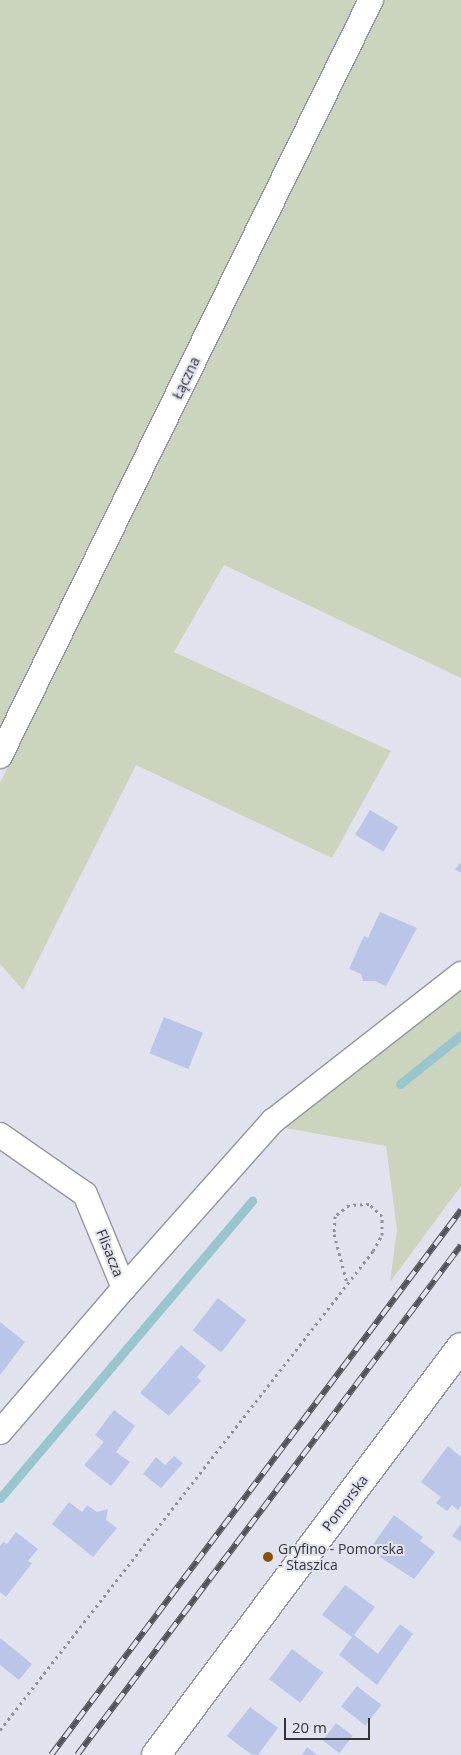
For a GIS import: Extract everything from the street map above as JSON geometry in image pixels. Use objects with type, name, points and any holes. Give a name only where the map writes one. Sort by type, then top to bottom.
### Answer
[{"type":"street","name":"Łączna","points":[[0,756],[371,0]]},
{"type":"street","points":[[124,1288],[272,1121],[461,974]]},
{"type":"street","name":"Flisacza","points":[[0,1136],[85,1194],[124,1288],[0,1432]]},
{"type":"street","name":"Pomorska","points":[[156,1755],[461,1347]]},
{"type":"path","points":[[0,1730],[347,1283],[382,1235],[382,1216],[369,1204],[349,1204],[335,1216],[334,1234],[347,1283]]},
{"type":"green space","points":[[0,0],[363,0],[0,743]]},
{"type":"green space","points":[[384,0],[461,0],[461,678],[224,565],[174,652],[391,751],[332,858],[136,765],[23,990],[0,964],[0,783]]},
{"type":"green space","points":[[461,991],[461,1186],[390,1282],[397,1230],[386,1146],[280,1127]]},
{"type":"building","points":[[370,810],[398,827],[383,852],[355,835]]},
{"type":"building","points":[[461,862],[461,873],[455,869]]},
{"type":"building","points":[[380,912],[417,928],[386,986],[375,981],[363,981],[361,974],[349,969],[364,936],[368,938]]},
{"type":"building","points":[[164,1017],[203,1033],[188,1069],[149,1053]]},
{"type":"building","points":[[218,1298],[246,1320],[221,1352],[193,1330]]},
{"type":"building","points":[[0,1322],[25,1342],[0,1375]]},
{"type":"building","points":[[181,1345],[206,1366],[197,1377],[201,1381],[169,1416],[140,1393]]},
{"type":"building","points":[[114,1410],[135,1426],[116,1452],[130,1462],[111,1486],[84,1465],[104,1442],[95,1435]]},
{"type":"building","points":[[448,1446],[461,1457],[461,1506],[458,1510],[452,1505],[447,1511],[436,1503],[441,1497],[421,1482]]},
{"type":"building","points":[[174,1456],[183,1463],[161,1488],[143,1474],[156,1457],[165,1465]]},
{"type":"building","points":[[69,1502],[82,1512],[87,1505],[97,1512],[108,1509],[106,1520],[117,1528],[93,1557],[52,1524]]},
{"type":"building","points":[[394,1515],[423,1537],[420,1541],[435,1552],[414,1579],[369,1550]]},
{"type":"building","points":[[461,1524],[461,1542],[452,1536]]},
{"type":"building","points":[[16,1532],[38,1549],[28,1561],[32,1563],[6,1597],[0,1592],[0,1546],[3,1542],[7,1544]]},
{"type":"building","points":[[345,1585],[375,1607],[354,1635],[378,1654],[400,1624],[413,1634],[377,1685],[339,1655],[352,1637],[322,1615]]},
{"type":"building","points":[[0,1638],[32,1664],[19,1680],[0,1665]]},
{"type":"building","points":[[292,1649],[323,1672],[300,1703],[269,1679]]},
{"type":"building","points":[[357,1686],[381,1705],[365,1726],[341,1706]]},
{"type":"building","points":[[250,1707],[278,1728],[258,1755],[252,1755],[227,1736]]},
{"type":"building","points":[[336,1723],[353,1736],[340,1753],[323,1741]]},
{"type":"building","points":[[307,1747],[317,1755],[302,1755]]},
{"type":"waterway","points":[[400,1084],[461,1035]]},
{"type":"waterway","points":[[0,1498],[252,1201]]},
{"type":"railway","points":[[51,1755],[461,1210]]},
{"type":"railway","points":[[77,1755],[461,1245]]},
{"type":"place","name":"Gryfino - Pomorska - Staszica","points":[[268,1557]]}]
